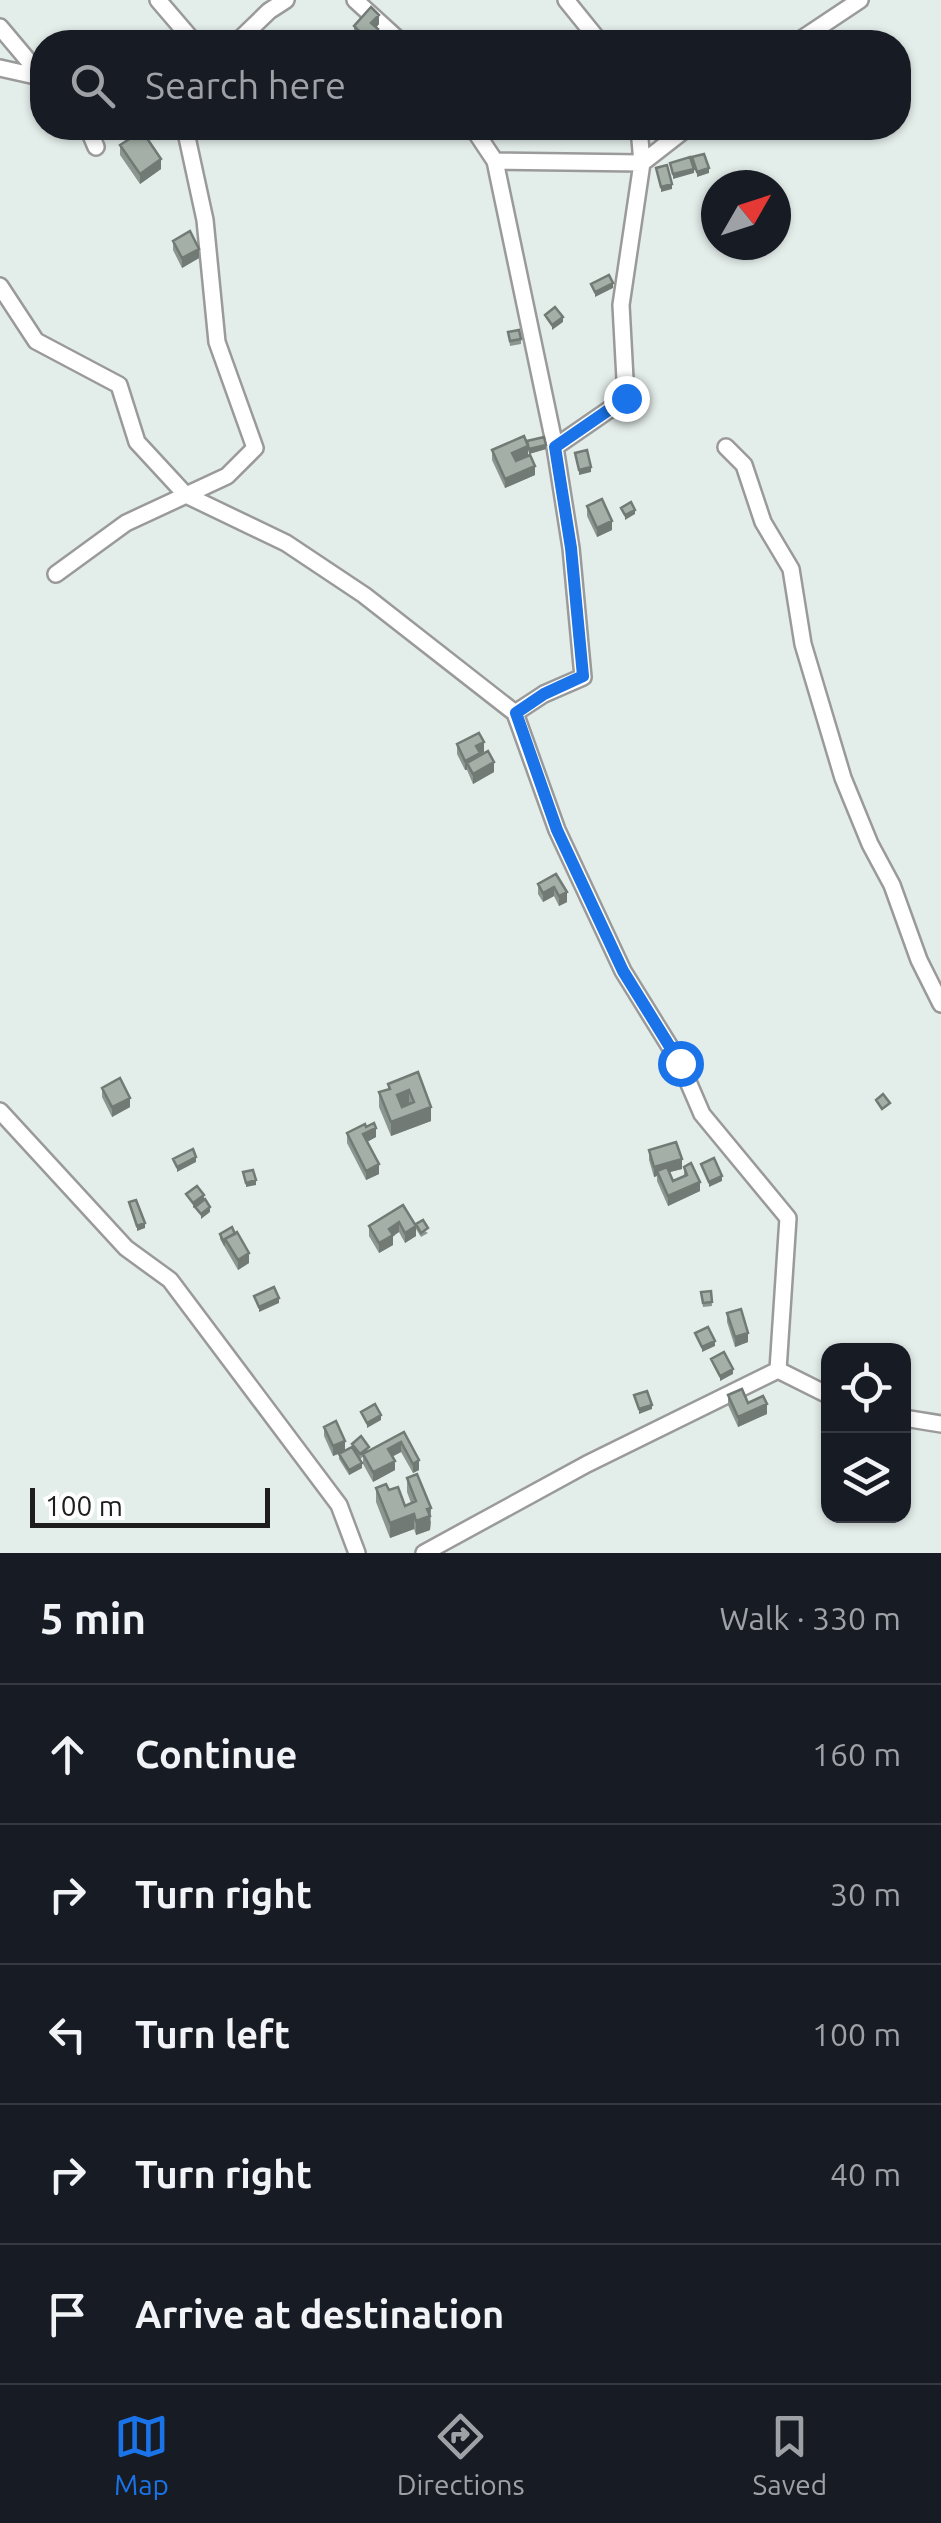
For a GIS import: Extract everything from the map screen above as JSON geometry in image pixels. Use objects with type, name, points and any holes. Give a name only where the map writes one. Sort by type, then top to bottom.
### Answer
[{"type":"street","points":[[158,0],[184,30]]},
{"type":"street","points":[[249,30],[286,0]]},
{"type":"street","points":[[355,0],[387,30]]},
{"type":"street","points":[[566,0],[590,30]]},
{"type":"street","points":[[815,30],[860,0]]},
{"type":"street","points":[[0,27],[30,63]]},
{"type":"street","points":[[0,68],[30,75]]},
{"type":"street","points":[[93,140],[96,147]]},
{"type":"street","points":[[56,574],[126,523],[227,476],[255,448],[217,342],[205,220],[188,140]]},
{"type":"street","points":[[481,140],[495,160],[555,447],[571,548],[583,676],[544,694],[516,713]]},
{"type":"street","points":[[555,447],[626,398],[621,305],[642,163],[639,140]]},
{"type":"street","points":[[495,160],[642,163],[671,140]]},
{"type":"street","points":[[0,286],[36,341],[120,385],[137,442],[186,495],[286,543],[333,574],[516,713],[557,830],[623,971],[680,1063],[702,1114],[788,1218],[778,1370]]},
{"type":"street","points":[[726,447],[744,465],[763,522],[790,568],[804,644],[843,778],[941,1004]]},
{"type":"street","points":[[0,1111],[126,1248],[170,1280],[339,1505],[357,1553]]},
{"type":"street","points":[[778,1370],[821,1392]]},
{"type":"street","points":[[424,1553],[587,1464],[778,1370]]},
{"type":"street","points":[[911,1419],[941,1424]]},
{"type":"building","points":[[371,7],[379,15],[371,23],[377,30],[358,30],[354,26]]},
{"type":"building","points":[[128,140],[148,140],[161,159],[140,174],[120,145]]},
{"type":"building","points":[[704,154],[709,168],[697,172],[692,157]]},
{"type":"building","points":[[690,157],[694,169],[673,174],[670,163]]},
{"type":"building","points":[[667,165],[672,184],[661,187],[656,168]]},
{"type":"building","points":[[190,231],[199,249],[182,258],[173,241]]},
{"type":"building","points":[[609,275],[613,283],[595,292],[591,284]]},
{"type":"building","points":[[555,307],[563,317],[552,325],[545,315]]},
{"type":"building","points":[[519,330],[521,339],[510,341],[508,332]]},
{"type":"building","points":[[524,436],[528,446],[512,453],[516,461],[530,455],[535,466],[505,479],[492,450]]},
{"type":"building","points":[[544,437],[546,445],[529,449],[527,441]]},
{"type":"building","points":[[587,450],[591,467],[579,470],[575,453]]},
{"type":"building","points":[[602,499],[612,521],[597,528],[587,506]]},
{"type":"building","points":[[631,502],[635,510],[625,515],[621,508]]},
{"type":"building","points":[[479,733],[484,742],[476,746],[480,753],[465,761],[457,744]]},
{"type":"building","points":[[488,751],[494,762],[473,774],[467,763]]},
{"type":"building","points":[[556,874],[567,892],[559,896],[554,887],[543,893],[538,884]]},
{"type":"building","points":[[418,1072],[431,1107],[391,1122],[379,1092],[390,1089],[388,1084]],"holes":[[[409,1090],[414,1102],[402,1107],[397,1095]]]},
{"type":"building","points":[[120,1078],[130,1098],[112,1107],[102,1088]]},
{"type":"building","points":[[883,1094],[890,1103],[882,1109],[876,1100]]},
{"type":"building","points":[[374,1123],[376,1128],[363,1134],[379,1164],[366,1171],[347,1133]]},
{"type":"building","points":[[676,1142],[682,1159],[654,1167],[649,1150]]},
{"type":"building","points":[[193,1149],[196,1157],[177,1167],[173,1159]]},
{"type":"building","points":[[714,1158],[722,1176],[709,1182],[701,1164]]},
{"type":"building","points":[[691,1163],[700,1182],[668,1196],[657,1171],[667,1167],[673,1181],[687,1175],[684,1167]]},
{"type":"building","points":[[253,1170],[256,1180],[246,1183],[243,1172]]},
{"type":"building","points":[[197,1186],[204,1195],[193,1203],[186,1194]]},
{"type":"building","points":[[205,1199],[210,1207],[201,1214],[195,1207]]},
{"type":"building","points":[[136,1200],[145,1223],[137,1226],[129,1202]]},
{"type":"building","points":[[403,1205],[416,1226],[405,1233],[399,1222],[389,1229],[393,1235],[379,1243],[369,1226]]},
{"type":"building","points":[[423,1220],[428,1228],[421,1233],[416,1224]]},
{"type":"building","points":[[232,1227],[235,1234],[224,1243],[220,1234]]},
{"type":"building","points":[[237,1232],[249,1253],[238,1260],[225,1239]]},
{"type":"building","points":[[274,1287],[279,1298],[259,1307],[254,1296]]},
{"type":"building","points":[[711,1291],[712,1302],[703,1303],[701,1292]]},
{"type":"building","points":[[741,1309],[748,1333],[735,1337],[727,1313]]},
{"type":"building","points":[[708,1327],[715,1341],[702,1347],[695,1333]]},
{"type":"building","points":[[724,1352],[733,1369],[720,1376],[711,1359]]},
{"type":"building","points":[[742,1389],[748,1403],[763,1396],[767,1404],[738,1417],[728,1395]]},
{"type":"building","points":[[647,1391],[652,1405],[639,1409],[634,1395]]},
{"type":"building","points":[[375,1404],[381,1415],[367,1423],[361,1412]]},
{"type":"building","points":[[336,1421],[345,1441],[333,1446],[324,1427]]},
{"type":"building","points":[[404,1432],[419,1460],[413,1464],[401,1442],[388,1449],[395,1461],[373,1472],[363,1454]]},
{"type":"building","points":[[361,1436],[369,1447],[360,1454],[352,1444]]},
{"type":"building","points":[[352,1447],[362,1463],[349,1470],[339,1454]]},
{"type":"building","points":[[417,1474],[431,1508],[427,1509],[430,1516],[416,1521],[414,1514],[390,1523],[376,1488],[386,1484],[389,1490],[398,1487],[405,1506],[416,1501],[407,1478]]},
{"type":"route","points":[[626,398],[555,447],[571,548],[583,676],[544,694],[516,713],[557,830],[623,971],[680,1063]]}]
